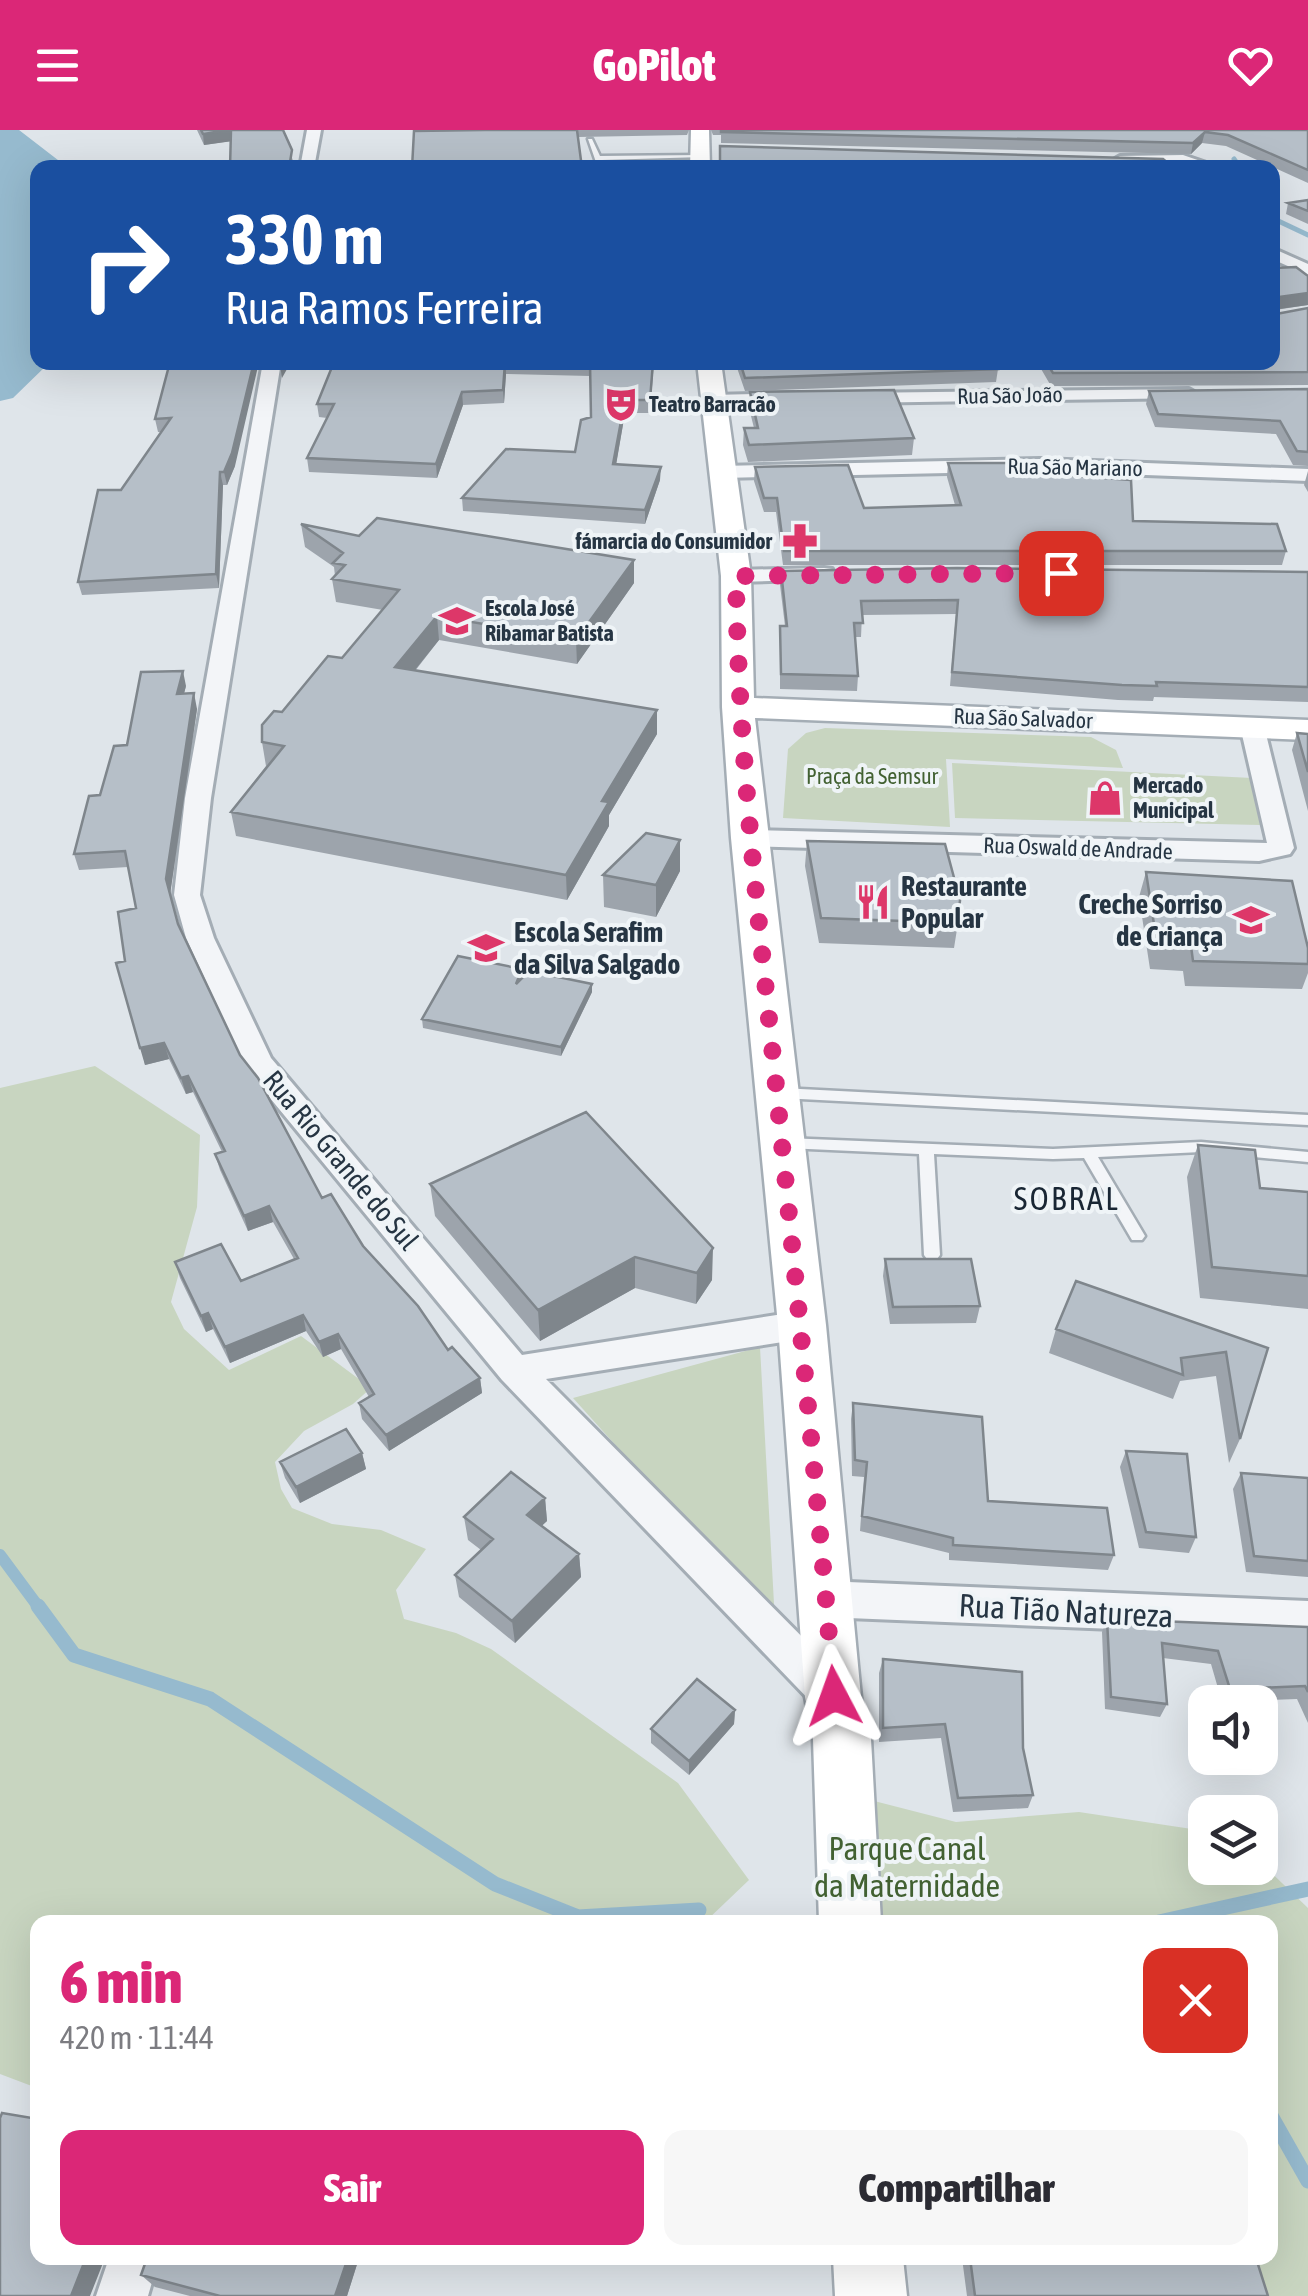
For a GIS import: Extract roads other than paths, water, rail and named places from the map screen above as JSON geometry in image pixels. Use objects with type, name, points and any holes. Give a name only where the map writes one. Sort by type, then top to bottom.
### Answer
[{"type":"street","points":[[308,160],[314,130]]},
{"type":"street","points":[[1102,160],[1178,160]]},
{"type":"street","points":[[1280,258],[1308,270]]},
{"type":"street","name":"Rua Rio Grande do Sul","points":[[271,370],[230,589],[187,896],[217,978],[258,1063],[514,1370],[838,1718]]},
{"type":"street","points":[[710,381],[736,576],[738,707],[749,838],[802,1325],[824,1600],[838,1718],[850,1915]]},
{"type":"street","name":"Rua São João","points":[[710,381],[820,398],[1218,394]]},
{"type":"street","name":"Rua São Mariano","points":[[722,472],[1040,465],[1308,475]]},
{"type":"street","points":[[736,576],[856,574]]},
{"type":"street","name":"Rua São Salvador","points":[[738,707],[1308,730]]},
{"type":"street","name":"Rua Oswald de Andrade","points":[[749,838],[1260,853],[1281,848],[1252,726]]},
{"type":"street","points":[[514,1370],[802,1325]]},
{"type":"street","name":"Rua Tião Natureza","points":[[824,1600],[1308,1619]]},
{"type":"street","points":[[122,2296],[132,2265]]},
{"type":"street","points":[[868,2265],[870,2296]]},
{"type":"lane","points":[[590,140],[598,158],[704,151]]},
{"type":"lane","points":[[776,1092],[1308,1120]]},
{"type":"lane","points":[[782,1143],[1088,1153],[1201,1146],[1308,1156]]},
{"type":"lane","points":[[926,1149],[932,1255]]},
{"type":"lane","points":[[1088,1153],[1137,1236]]},
{"type":"water","points":[[0,130],[19,130],[58,160],[30,160],[30,346],[0,377]]},
{"type":"waterway","points":[[0,203],[30,256]]},
{"type":"waterway","points":[[1280,222],[1308,235]]},
{"type":"waterway","points":[[0,390],[30,362]]},
{"type":"waterway","points":[[0,1555],[40,1609]]},
{"type":"waterway","points":[[38,1606],[74,1655],[210,1699],[495,1884],[573,1915]]},
{"type":"waterway","points":[[1191,1915],[1308,1889]]},
{"type":"waterway","points":[[613,1915],[699,1910]]},
{"type":"waterway","points":[[1278,2128],[1308,2181]]},
{"type":"place","name":"Teatro Barracão","points":[[621,404]]},
{"type":"place","name":"fámarcia do Consumidor","points":[[800,541]]},
{"type":"place","name":"Escola José Ribamar Batista","points":[[457,621]]},
{"type":"place","name":"Mercado Municipal","points":[[1105,798]]},
{"type":"place","name":"Restaurante Popular","points":[[873,902]]},
{"type":"place","name":"Creche Sorriso de Criança","points":[[1251,920]]},
{"type":"place","name":"Escola Serafim da Silva Salgado","points":[[486,948]]},
{"type":"district","name":"SOBRAL","points":[[1067,1199]]},
{"type":"park label","name":"Praça da Semsur","points":[[872,776]]},
{"type":"park label","name":"Parque Canal da Maternidade","points":[[907,1868]]}]
